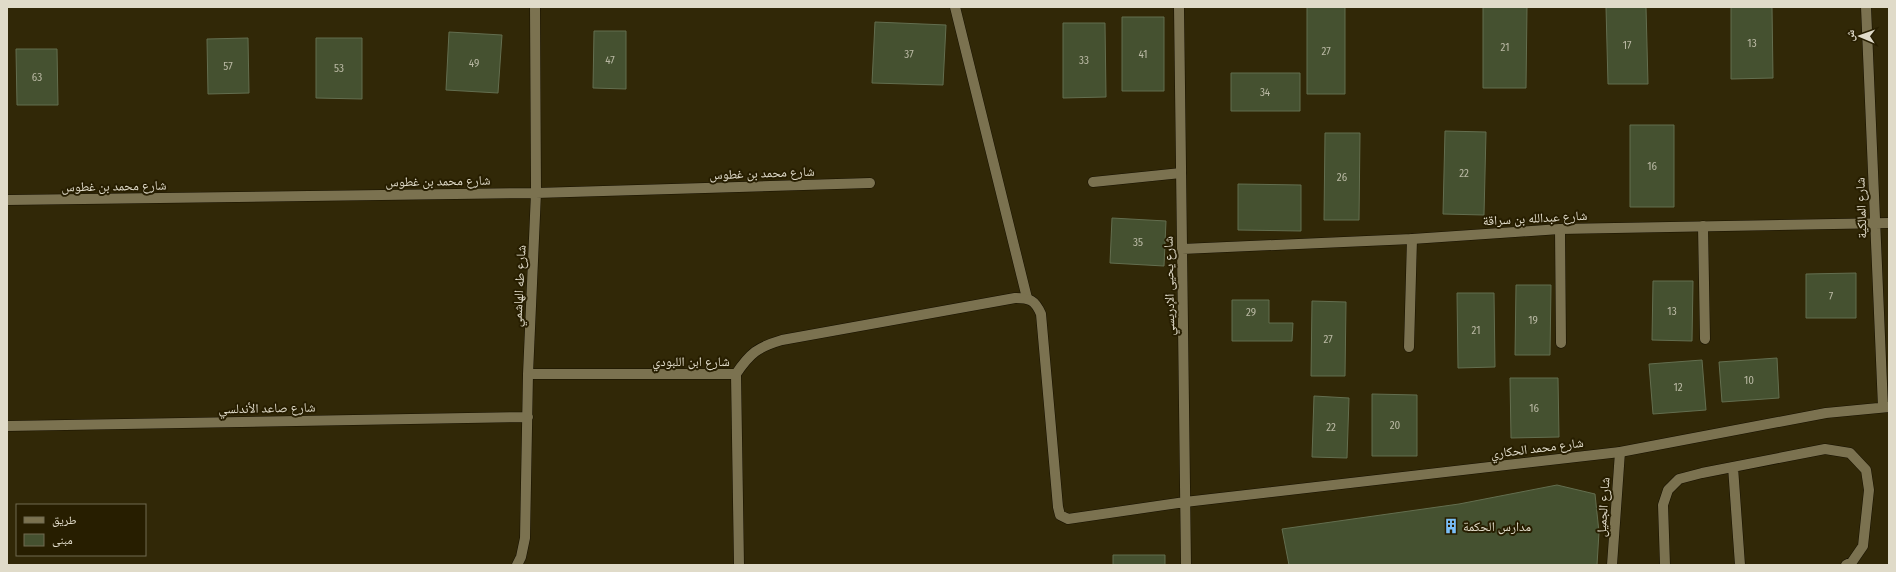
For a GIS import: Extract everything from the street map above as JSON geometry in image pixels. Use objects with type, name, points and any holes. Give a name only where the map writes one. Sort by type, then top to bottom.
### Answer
[{"type":"street","name":"شارع طه الهاشمي","points":[[517,565],[521,557],[525,538],[528,374],[536,193],[535,7]]},
{"type":"street","points":[[736,374],[753,352],[764,345],[782,340],[1015,298],[1027,298],[955,7]]},
{"type":"street","name":"شارع يحيى الإدريسي","points":[[1179,7],[1186,565]]},
{"type":"street","name":"شارع المالكية","points":[[1866,7],[1875,224],[1886,407]]},
{"type":"street","points":[[1093,182],[1181,173]]},
{"type":"street","name":"شارع محمد بن غطوس","points":[[7,200],[536,193],[870,183]]},
{"type":"street","name":"شارع عبدالله بن سراقة","points":[[1182,249],[1412,239],[1560,229],[1875,224],[1889,222]]},
{"type":"street","points":[[1703,226],[1705,340]]},
{"type":"street","points":[[1560,229],[1561,343]]},
{"type":"street","points":[[1409,347],[1412,239]]},
{"type":"street","name":"شارع محمد الحكاري","points":[[1027,298],[1037,304],[1042,314],[1058,507],[1060,515],[1068,519],[1185,502],[1620,452],[1826,413],[1886,407]]},
{"type":"street","name":"شارع ابن اللبودي","points":[[528,374],[736,374],[739,565]]},
{"type":"street","name":"شارع صاعد الأندلسي","points":[[7,426],[528,417]]},
{"type":"street","points":[[1665,565],[1663,505],[1668,490],[1679,479],[1825,449],[1850,453],[1866,470],[1869,490],[1863,546],[1852,562],[1846,565]]},
{"type":"street","name":"شارع الجميل","points":[[1612,565],[1620,452]]},
{"type":"street","points":[[1733,467],[1740,565]]},
{"type":"building","points":[[1307,7],[1345,7],[1345,94],[1307,94]]},
{"type":"building","points":[[1483,7],[1527,7],[1526,88],[1483,88]]},
{"type":"building","points":[[1606,7],[1646,7],[1648,84],[1608,84]]},
{"type":"building","points":[[1731,7],[1772,7],[1773,78],[1731,79]]},
{"type":"building","points":[[1122,17],[1164,17],[1164,91],[1122,91]]},
{"type":"building","points":[[875,22],[946,25],[943,85],[872,83]]},
{"type":"building","points":[[1063,23],[1105,23],[1106,97],[1063,98]]},
{"type":"building","points":[[594,31],[626,31],[626,89],[593,88]]},
{"type":"building","points":[[449,32],[502,35],[498,93],[446,90]]},
{"type":"building","points":[[248,38],[249,93],[208,94],[207,39]]},
{"type":"building","points":[[316,38],[362,38],[362,99],[316,98]]},
{"type":"building","points":[[16,49],[57,49],[58,105],[17,105]]},
{"type":"building","points":[[1231,73],[1300,73],[1300,111],[1231,111]]},
{"type":"building","points":[[1630,125],[1674,125],[1674,207],[1630,207]]},
{"type":"building","points":[[1445,131],[1486,132],[1484,215],[1443,214]]},
{"type":"building","points":[[1325,133],[1360,133],[1359,220],[1324,220]]},
{"type":"building","points":[[1238,184],[1301,185],[1301,231],[1238,230]]},
{"type":"building","points":[[1112,218],[1166,221],[1164,266],[1110,263]]},
{"type":"building","points":[[1856,273],[1856,318],[1806,318],[1806,274]]},
{"type":"building","points":[[1653,281],[1693,281],[1692,341],[1652,340]]},
{"type":"building","points":[[1516,285],[1551,285],[1550,355],[1515,355]]},
{"type":"building","points":[[1457,293],[1494,293],[1495,367],[1458,368]]},
{"type":"building","points":[[1232,300],[1269,300],[1269,323],[1293,323],[1292,341],[1232,341]]},
{"type":"building","points":[[1312,301],[1346,302],[1345,376],[1311,376]]},
{"type":"building","points":[[1777,358],[1779,398],[1722,402],[1719,362]]},
{"type":"building","points":[[1702,360],[1706,410],[1653,414],[1649,364]]},
{"type":"building","points":[[1510,378],[1558,378],[1559,437],[1511,438]]},
{"type":"building","points":[[1372,394],[1417,395],[1417,456],[1372,456]]},
{"type":"building","points":[[1314,396],[1349,398],[1347,458],[1312,457]]},
{"type":"building","name":"مدارس الحكمة","points":[[1557,485],[1595,494],[1599,532],[1597,565],[1289,565],[1282,529],[1459,504]]},
{"type":"building","points":[[1113,555],[1165,555],[1165,565],[1113,565]]},
{"type":"place","name":"مدارس الحكمة","points":[[1451,526]]}]
